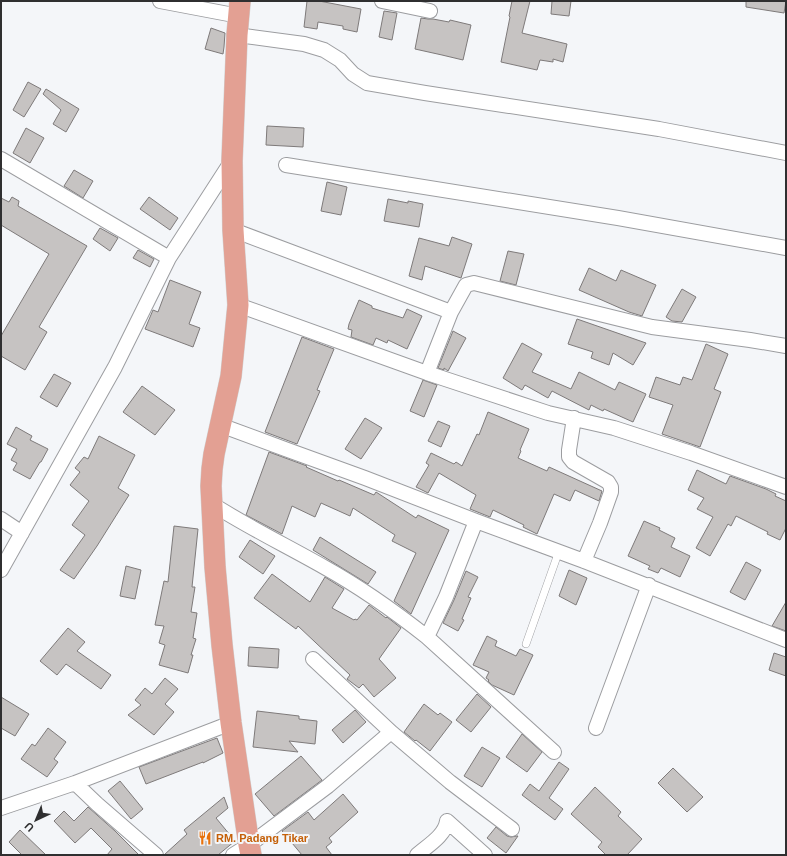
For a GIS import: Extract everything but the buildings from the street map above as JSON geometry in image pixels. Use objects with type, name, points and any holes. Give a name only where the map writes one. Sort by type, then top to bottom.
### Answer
[{"type":"main road","points":[[239,17],[232,161],[233,230],[238,305],[231,376],[220,425],[212,469],[211,486],[215,567],[222,645],[244,852]]},
{"type":"street","points":[[160,1],[239,17],[304,44],[324,50],[340,60],[353,74],[367,83],[659,129],[786,152]]},
{"type":"street","points":[[382,1],[430,11]]},
{"type":"street","points":[[1,159],[170,258]]},
{"type":"street","points":[[1,570],[115,367],[170,258],[232,161]]},
{"type":"street","points":[[286,165],[618,218],[786,248]]},
{"type":"street","points":[[233,230],[451,312]]},
{"type":"street","points":[[427,373],[451,312],[466,285],[474,283],[652,327],[786,346]]},
{"type":"street","points":[[238,305],[427,373],[548,413],[614,428],[691,453],[786,487]]},
{"type":"street","points":[[574,418],[569,457],[573,462],[608,482],[611,487],[611,492],[600,523],[584,561]]},
{"type":"street","points":[[220,425],[649,585],[786,640]]},
{"type":"street","points":[[212,504],[275,541],[324,567],[384,604],[427,637],[554,752]]},
{"type":"street","points":[[1,519],[22,534]]},
{"type":"street","points":[[427,637],[446,597],[476,521]]},
{"type":"street","points":[[596,728],[649,585]]},
{"type":"street","points":[[314,659],[392,732],[450,782],[512,829]]},
{"type":"street","points":[[1,808],[75,783],[231,723]]},
{"type":"street","points":[[244,852],[328,786],[392,732]]},
{"type":"street","points":[[75,783],[156,855]]},
{"type":"street","points":[[417,855],[442,833],[447,821],[485,855]]},
{"type":"lane","points":[[526,644],[559,551]]},
{"type":"place","name":"RM. Padang Tikar","points":[[205,838]]}]
